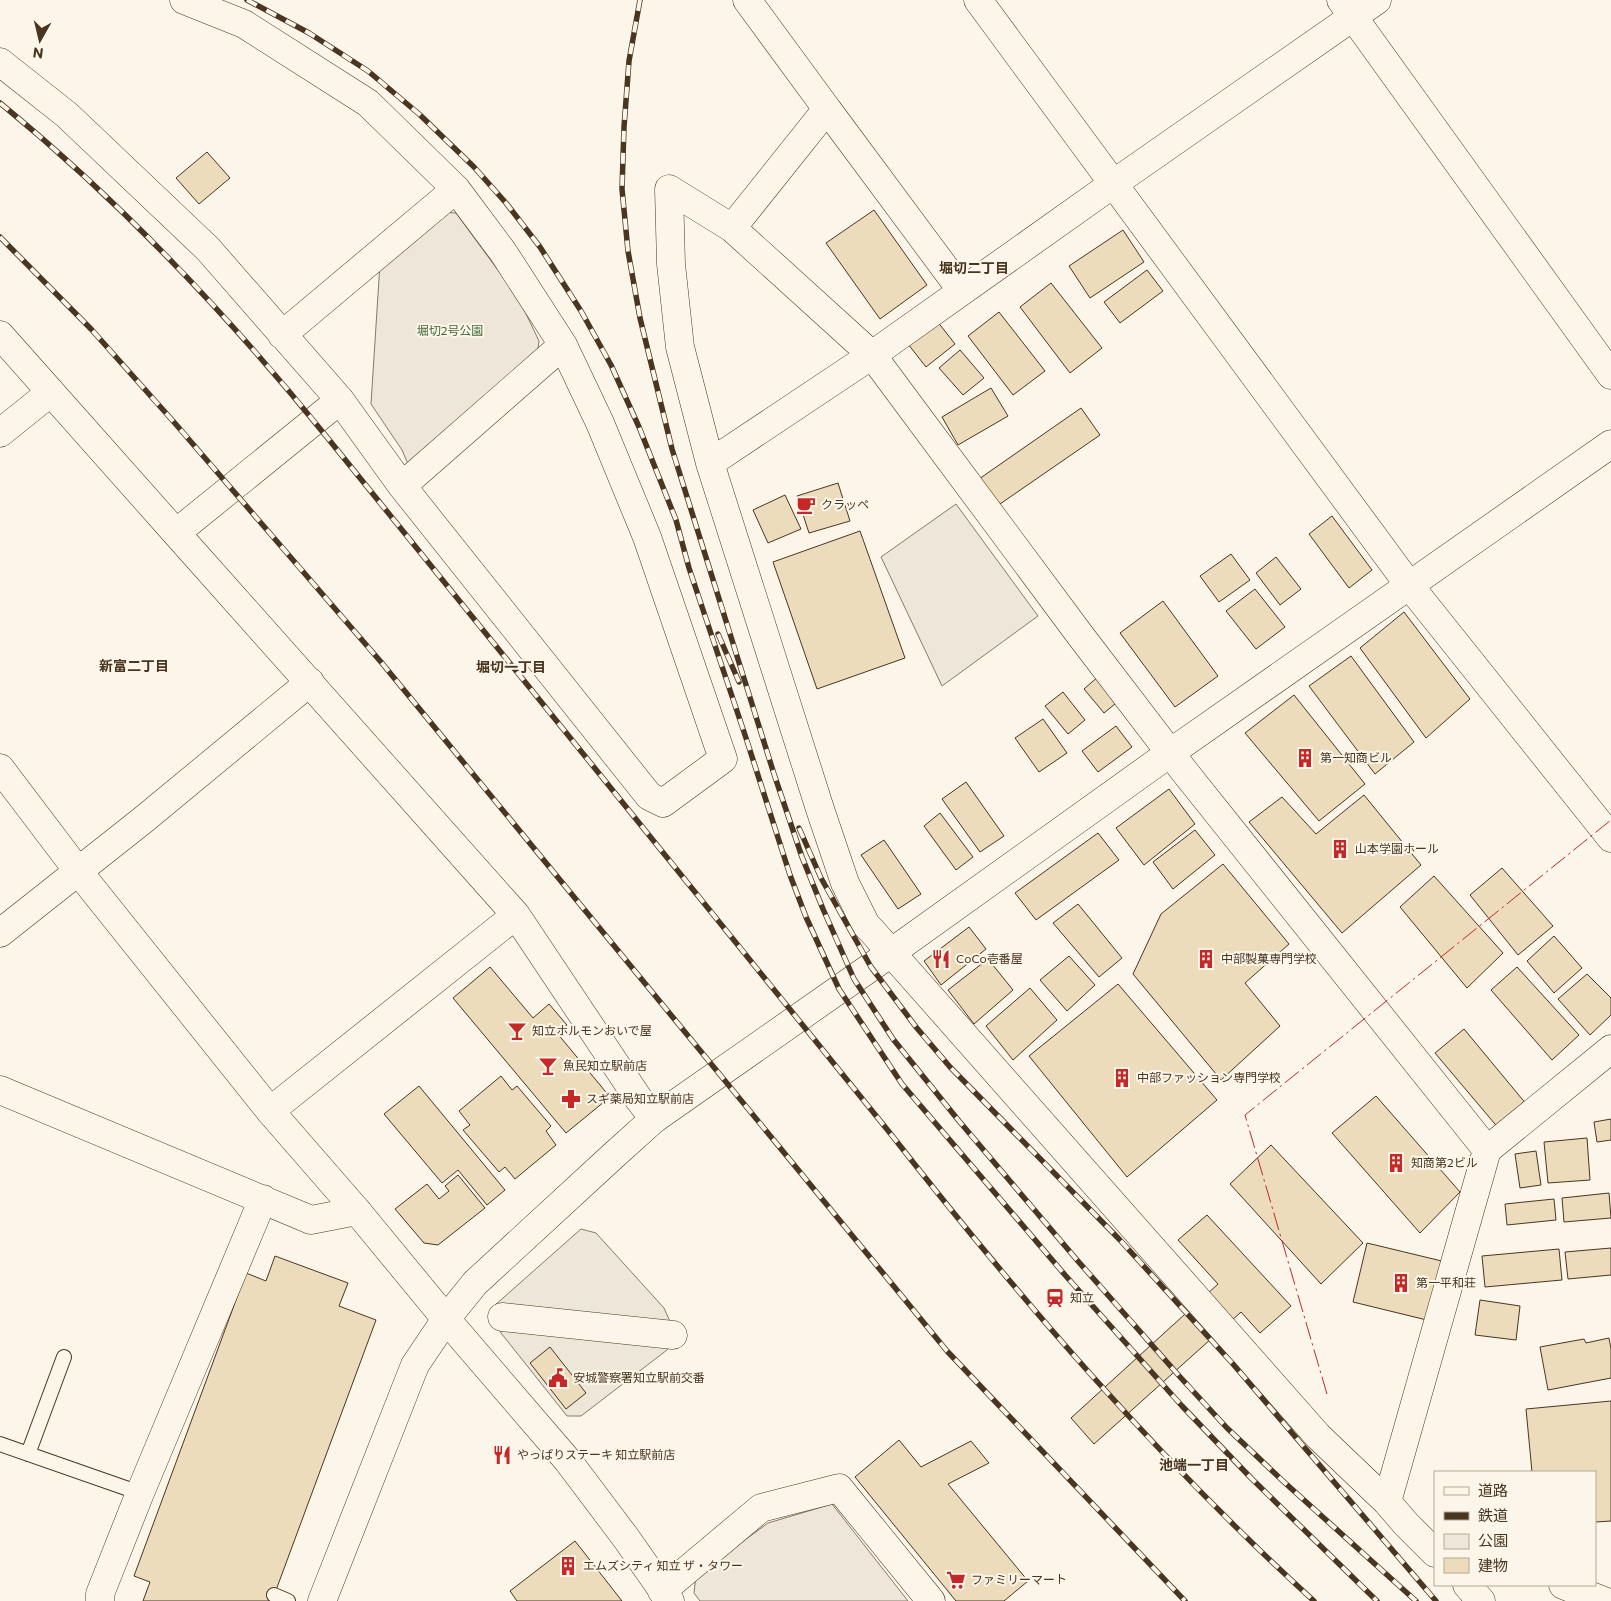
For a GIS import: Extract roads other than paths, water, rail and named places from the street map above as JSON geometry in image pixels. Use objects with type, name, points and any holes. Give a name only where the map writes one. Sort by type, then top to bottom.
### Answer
[{"type":"street","points":[[0,62],[67,115],[208,249],[340,400],[402,486],[649,796],[664,803],[723,759],[647,537],[600,423],[563,345],[503,252],[456,189],[368,104],[244,24],[184,0]]},
{"type":"street","points":[[747,0],[962,291]]},
{"type":"street","points":[[978,0],[1409,585],[1611,838]]},
{"type":"street","points":[[710,463],[872,355],[1113,184],[1347,9],[1377,0]]},
{"type":"street","points":[[1347,9],[1611,375]]},
{"type":"street","points":[[732,228],[827,109]]},
{"type":"street","points":[[282,335],[456,189]]},
{"type":"street","points":[[1434,1551],[1406,1524],[1387,1502],[1318,1436],[866,925],[845,883],[820,809],[710,463],[680,347],[671,264],[669,189],[732,228],[872,355],[1080,636],[1170,753],[1487,1150]]},
{"type":"street","points":[[0,335],[516,915],[654,1119]]},
{"type":"street","points":[[402,486],[563,345]]},
{"type":"street","points":[[0,433],[51,392]]},
{"type":"street","points":[[176,533],[340,400]]},
{"type":"street","points":[[322,1601],[415,1365],[446,1319],[475,1283],[654,1119],[891,953],[1170,753],[1611,444]]},
{"type":"street","points":[[0,933],[143,820],[310,682]]},
{"type":"street","points":[[0,768],[78,871],[270,1111],[568,1461],[626,1538],[666,1596],[761,1508],[839,1488],[931,1601]]},
{"type":"street","points":[[270,1111],[516,915]]},
{"type":"street","points":[[1387,1502],[1487,1150],[1611,1049]]},
{"type":"street","points":[[0,1090],[311,1220],[357,1211]]},
{"type":"street","points":[[100,1601],[100,1594],[140,1493],[263,1199]]},
{"type":"street","points":[[502,1317],[672,1334]]},
{"type":"street","points":[[1406,1524],[1434,1535]]},
{"type":"street","points":[[1469,1586],[1482,1601]]},
{"type":"street","points":[[1566,1586],[1604,1601]]},
{"type":"lane","points":[[28,1454],[64,1357]]},
{"type":"lane","points":[[0,1444],[140,1493]]},
{"type":"lane","points":[[274,1596],[288,1601]]},
{"type":"railway","points":[[247,0],[309,33],[368,71],[419,114],[474,167],[506,203],[540,247],[581,311],[611,365],[639,427],[676,520],[689,568],[790,875],[806,917],[839,989],[902,1084],[1065,1275],[1182,1406],[1251,1478],[1377,1601]]},
{"type":"railway","points":[[640,0],[629,61],[622,189],[628,251],[640,318],[672,449],[774,774],[802,857],[854,979],[893,1039],[959,1121],[1077,1260],[1181,1378],[1227,1428],[1416,1601]]},
{"type":"railway","points":[[0,103],[45,141],[130,220],[172,261],[251,347],[326,436],[939,1195],[1040,1317],[1092,1376],[1200,1491],[1314,1601]]},
{"type":"railway","points":[[0,237],[91,329],[381,662],[947,1351],[1185,1601]]},
{"type":"railway","points":[[718,634],[739,682]]},
{"type":"railway","points":[[799,828],[821,878],[871,967],[916,1027],[950,1067],[1119,1239],[1233,1364],[1436,1601]]},
{"type":"place","name":"クラッペ","points":[[806,505]]},
{"type":"place","name":"第一知商ビル","points":[[1305,758]]},
{"type":"place","name":"山本学園ホール","points":[[1340,849]]},
{"type":"place","name":"CoCo壱番屋","points":[[941,959]]},
{"type":"place","name":"中部製菓専門学校","points":[[1206,959]]},
{"type":"place","name":"知立ホルモンおいで屋","points":[[517,1031]]},
{"type":"place","name":"魚民知立駅前店","points":[[548,1066]]},
{"type":"place","name":"中部ファッション専門学校","points":[[1122,1078]]},
{"type":"place","name":"スギ薬局知立駅前店","points":[[571,1099]]},
{"type":"place","name":"知商第2ビル","points":[[1396,1163]]},
{"type":"place","name":"第一平和荘","points":[[1401,1283]]},
{"type":"place","name":"知立","points":[[1055,1298]]},
{"type":"place","name":"安城警察署知立駅前交番","points":[[558,1378]]},
{"type":"place","name":"やっぱりステーキ 知立駅前店","points":[[502,1455]]},
{"type":"place","name":"エムズシティ 知立 ザ・タワー","points":[[568,1566]]},
{"type":"place","name":"ファミリーマート","points":[[956,1580]]},
{"type":"district","name":"堀切二丁目","points":[[974,268]]},
{"type":"district","name":"新富二丁目","points":[[134,666]]},
{"type":"district","name":"堀切一丁目","points":[[511,667]]},
{"type":"district","name":"池端一丁目","points":[[1194,1465]]},
{"type":"park label","name":"堀切2号公園","points":[[450,331]]}]
